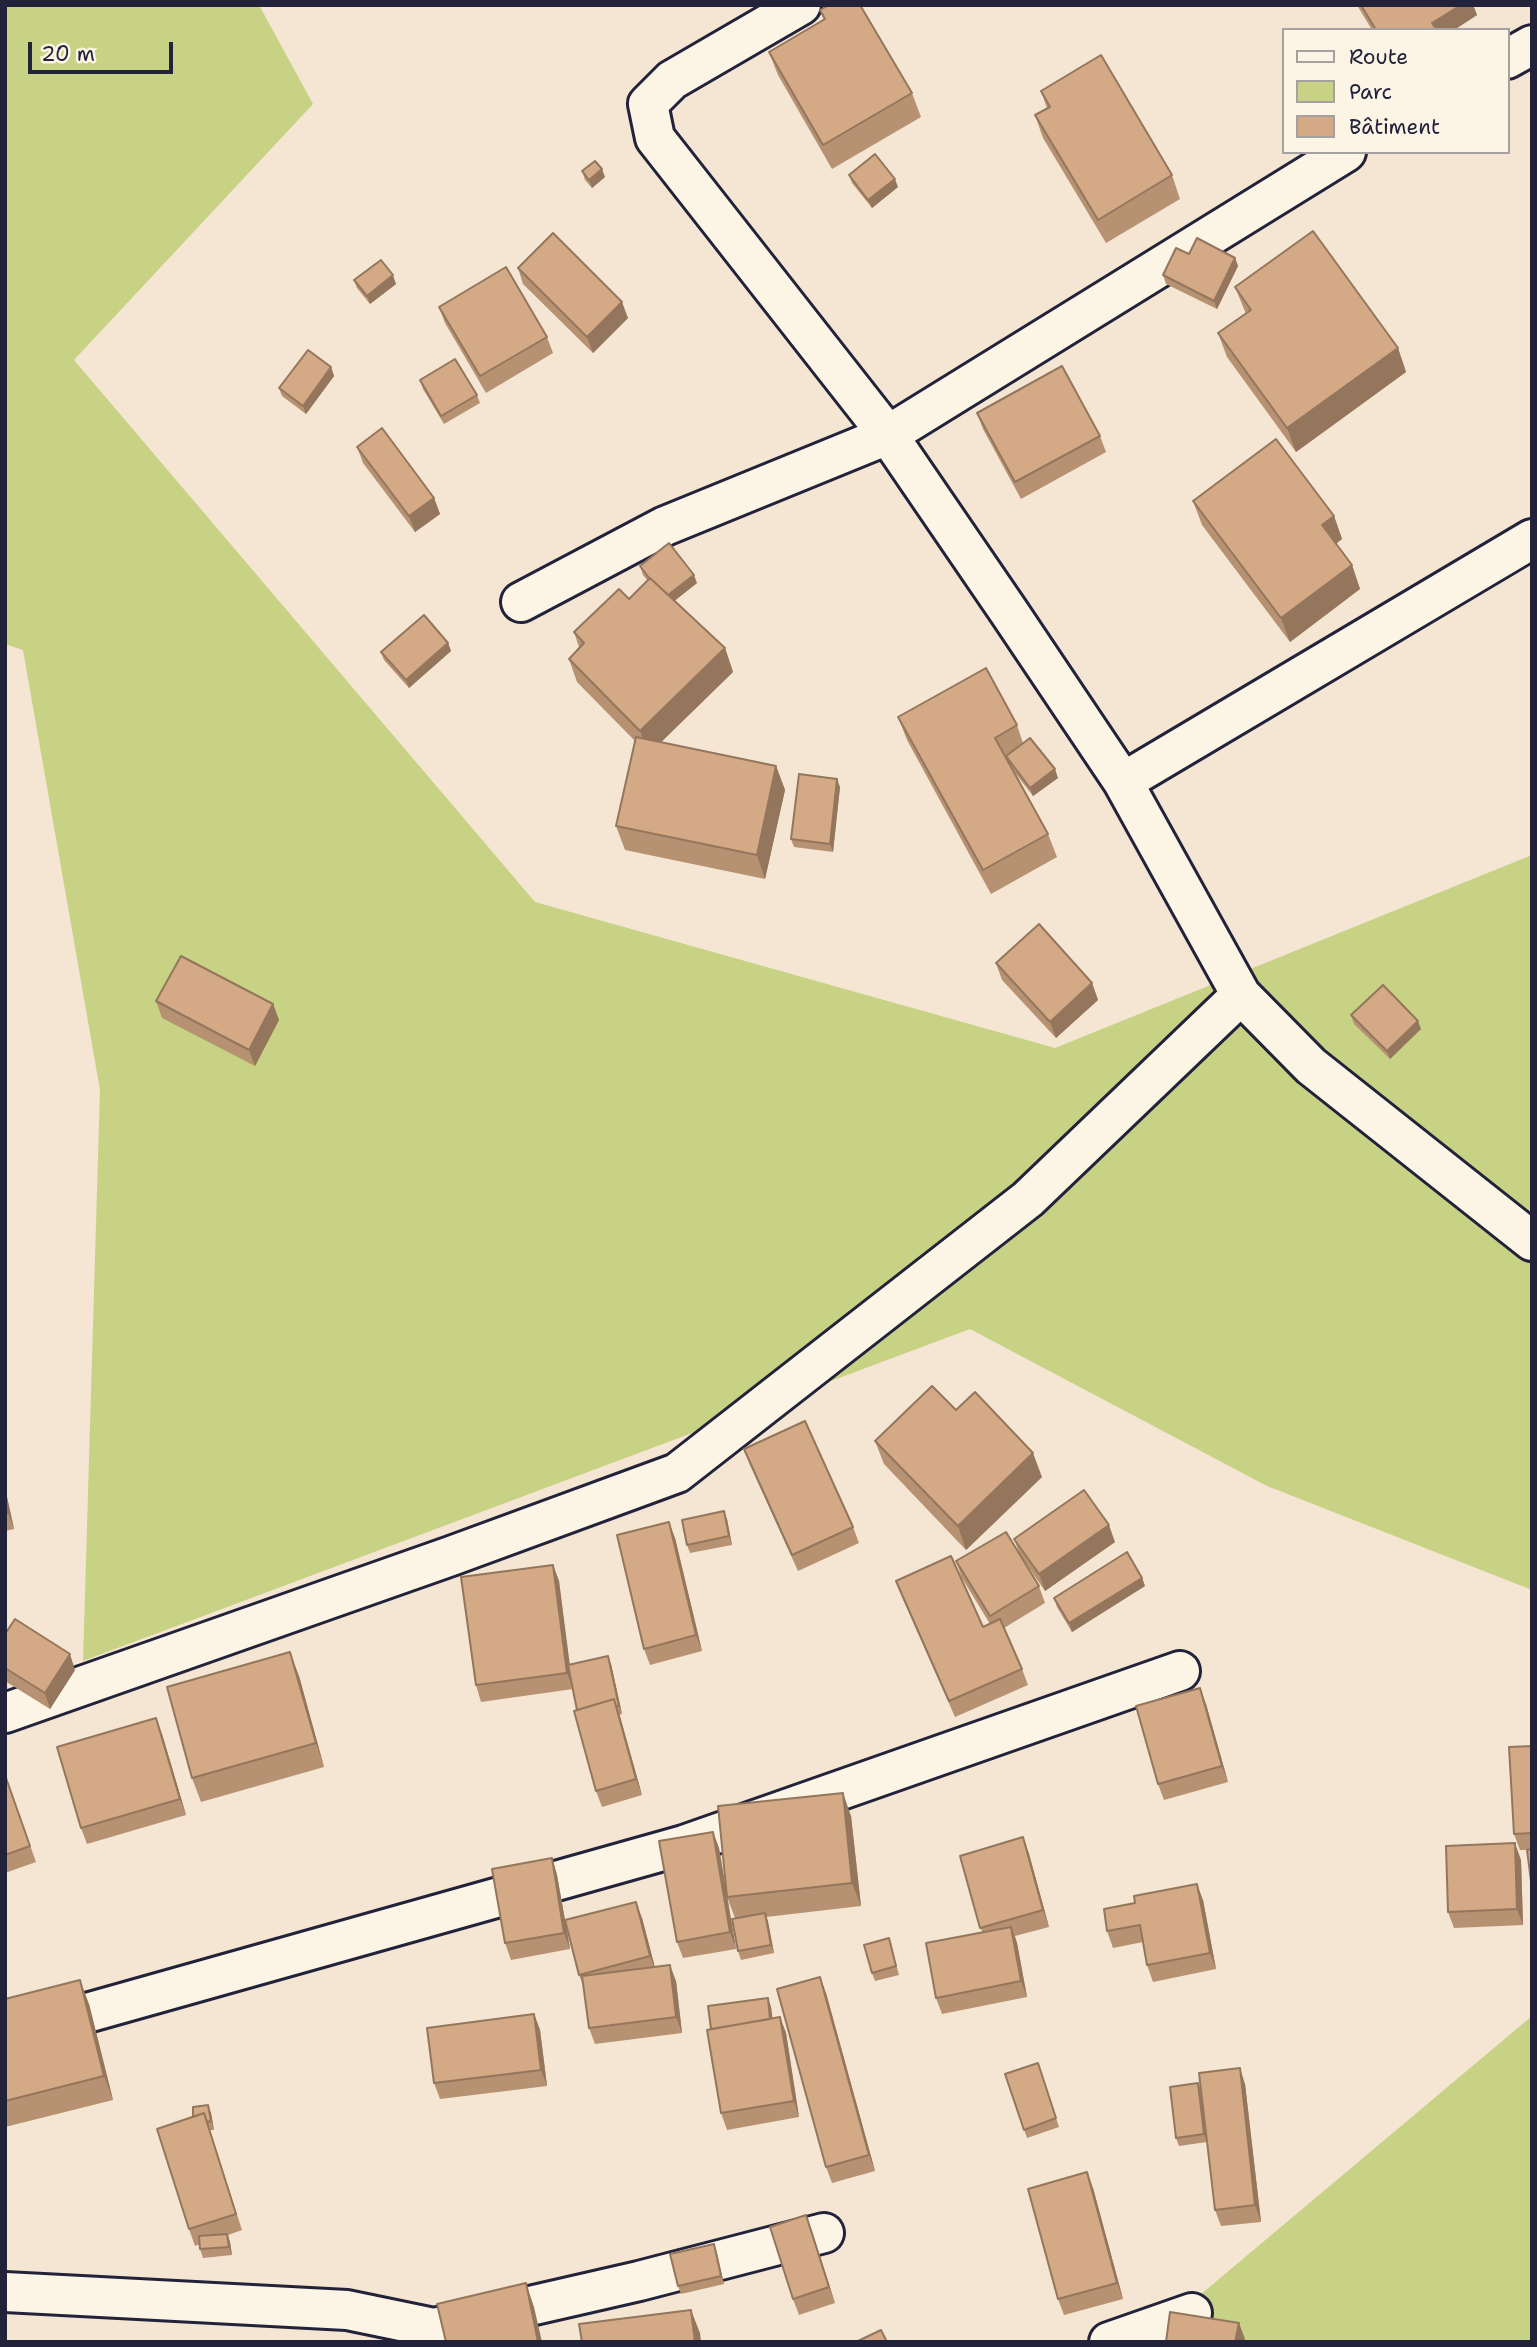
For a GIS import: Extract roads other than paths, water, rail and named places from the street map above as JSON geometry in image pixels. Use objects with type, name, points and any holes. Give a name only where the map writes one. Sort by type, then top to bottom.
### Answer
[{"type":"street","points":[[801,5],[672,80],[648,104],[655,138],[888,435],[1123,782],[1241,995],[1311,1066],[1532,1241]]},
{"type":"street","points":[[1509,58],[1532,45]]},
{"type":"street","points":[[521,602],[665,526],[888,435],[1343,154]]},
{"type":"street","points":[[1123,782],[1532,539]]},
{"type":"street","points":[[5,1713],[677,1474],[1028,1199],[1241,995]]},
{"type":"street","points":[[5,2036],[684,1845],[1180,1671]]},
{"type":"street","points":[[5,2292],[348,2326],[434,2328],[639,2281],[824,2232]]},
{"type":"street","points":[[1109,2342],[1192,2313]]}]
